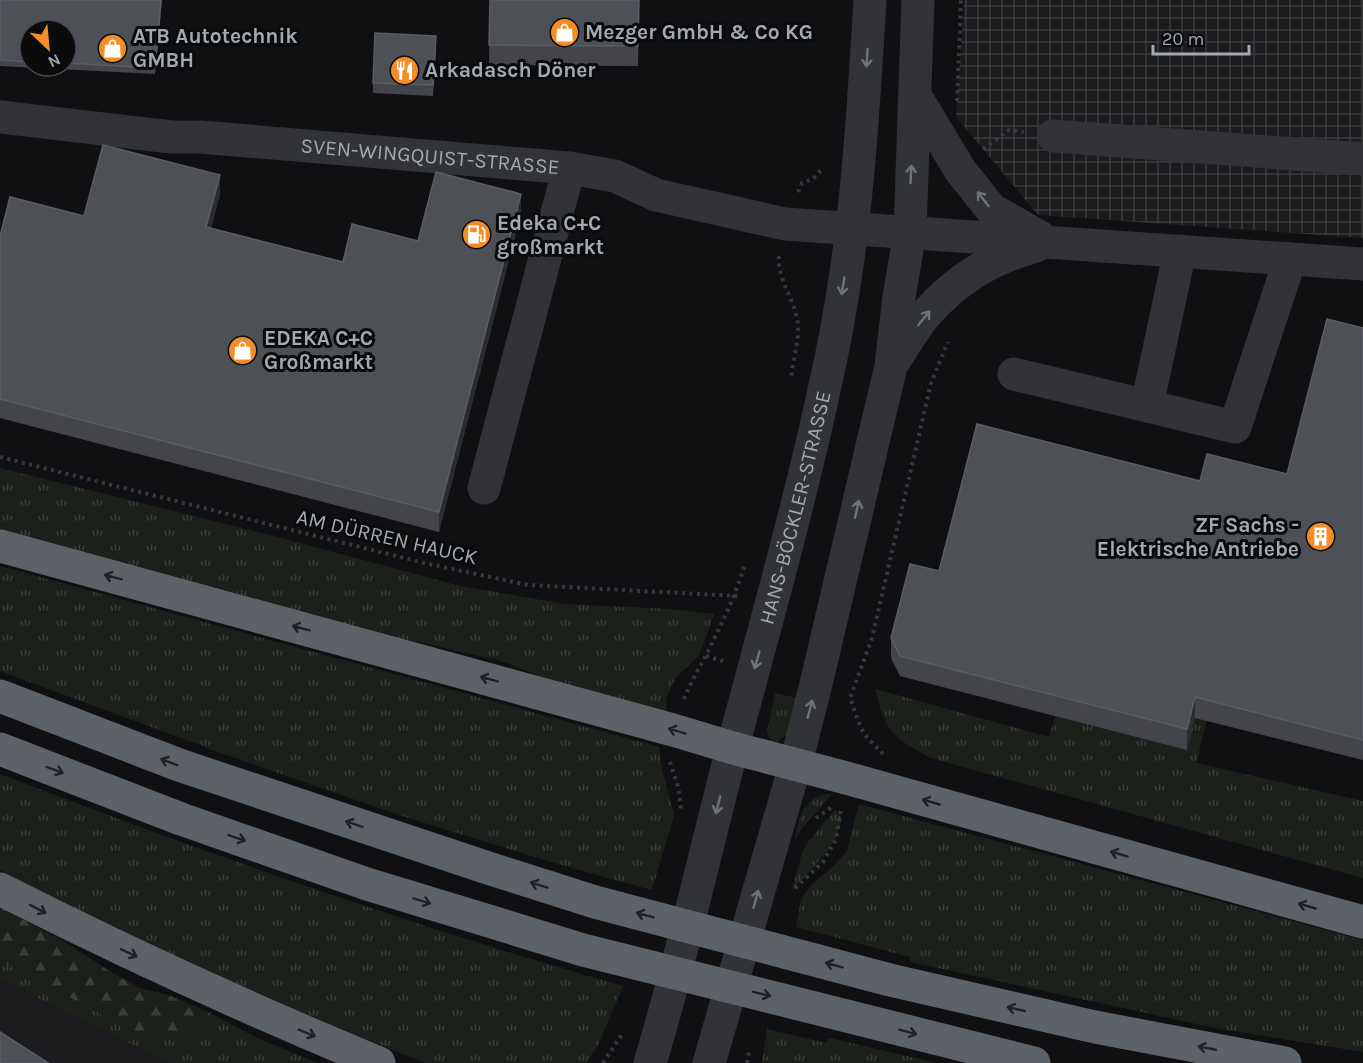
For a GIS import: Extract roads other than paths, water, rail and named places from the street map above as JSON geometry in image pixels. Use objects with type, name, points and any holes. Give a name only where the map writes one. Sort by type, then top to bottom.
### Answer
[{"type":"highway","points":[[0,546],[1363,922]]},
{"type":"highway","points":[[0,696],[179,765],[595,902],[890,981],[1095,1027],[1285,1063]]},
{"type":"highway","points":[[0,748],[181,819],[357,880],[583,950],[1034,1063]]},
{"type":"highway","points":[[0,889],[149,963],[379,1063]]},
{"type":"street","name":"HANS-BÖCKLER-STRASSE","points":[[650,1063],[773,602],[832,352],[852,228],[863,113],[870,0]]},
{"type":"street","points":[[712,1049],[795,766],[891,366],[910,232],[918,0]]},
{"type":"street","points":[[916,97],[960,170],[991,209],[1049,242]]},
{"type":"street","name":"SVEN-WINGQUIST-STRASSE","points":[[0,117],[171,137],[201,137],[568,168],[615,176],[656,195],[785,224],[1363,264]]},
{"type":"street","points":[[1053,136],[1363,159]]},
{"type":"street","points":[[484,488],[568,168]]},
{"type":"street","points":[[891,366],[925,315],[975,270],[1007,254],[1049,242]]},
{"type":"street","points":[[1147,406],[1180,251]]},
{"type":"street","points":[[1014,374],[1235,427],[1290,259]]},
{"type":"place","name":"Mezger GmbH & Co KG","points":[[564,32]]},
{"type":"place","name":"ATB Autotechnik GMBH","points":[[112,48]]},
{"type":"place","name":"Arkadasch Döner","points":[[404,70]]},
{"type":"place","name":"Edeka C+C großmarkt","points":[[476,235]]},
{"type":"place","name":"EDEKA C+C Großmarkt","points":[[243,350]]},
{"type":"place","name":"ZF Sachs - Elektrische Antriebe","points":[[1320,537]]}]
